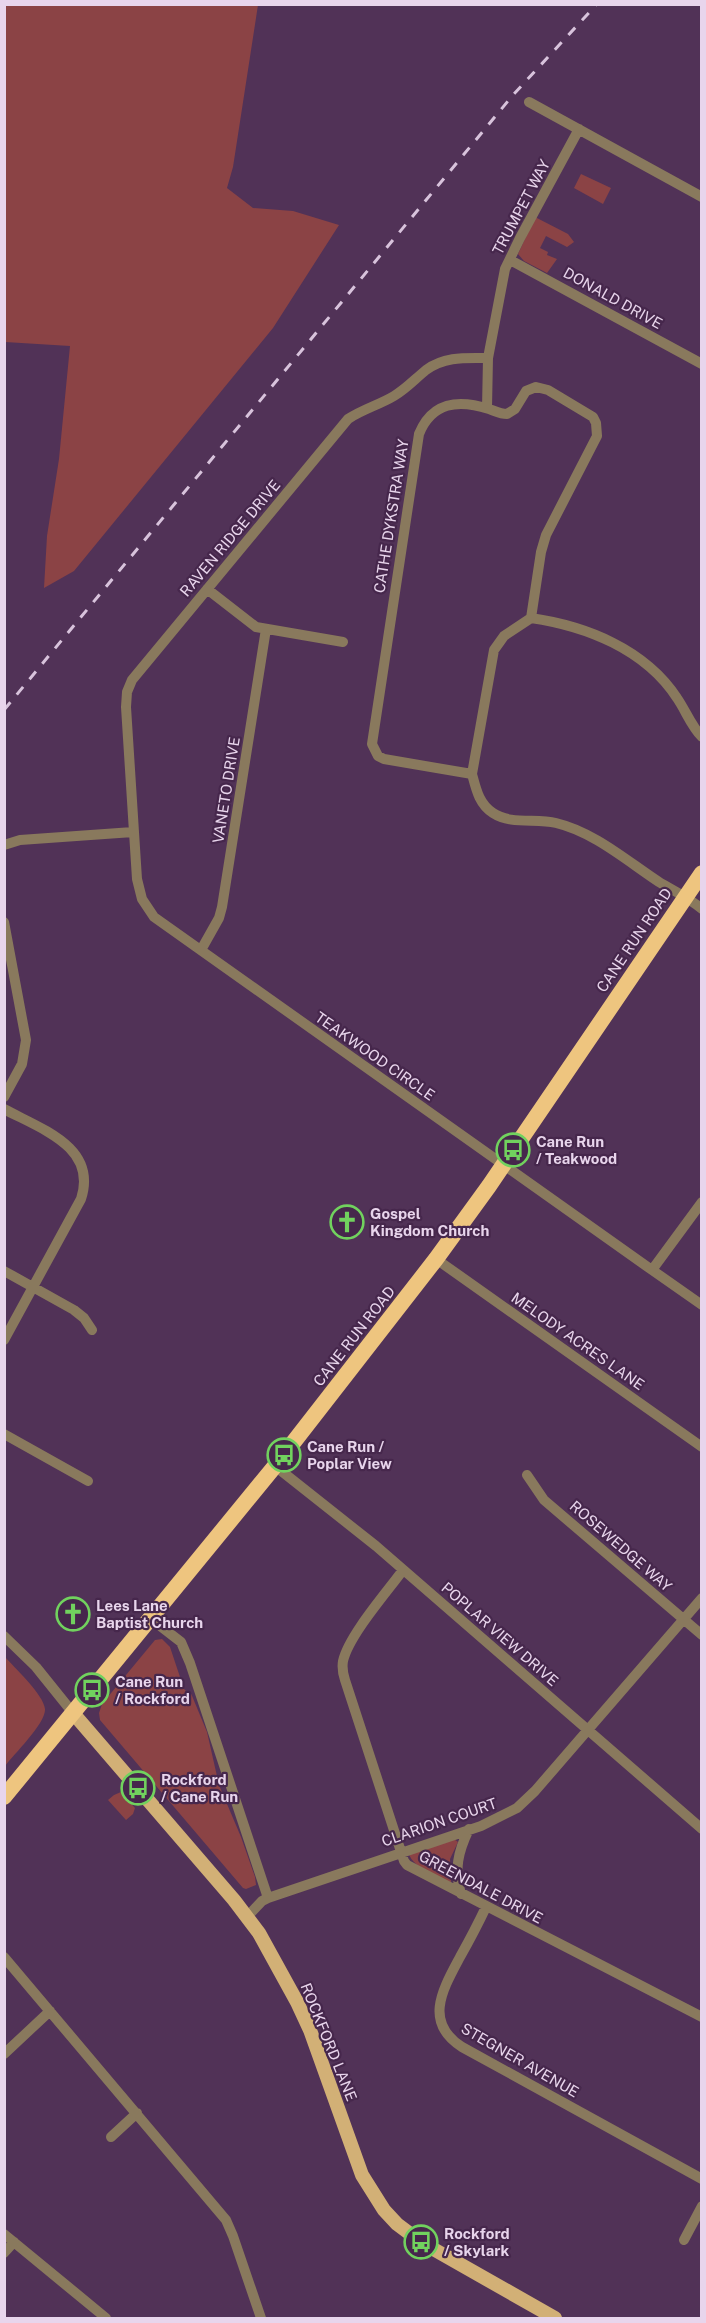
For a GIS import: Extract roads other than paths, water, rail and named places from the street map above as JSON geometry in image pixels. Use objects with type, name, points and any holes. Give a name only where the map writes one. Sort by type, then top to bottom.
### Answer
[{"type":"highway","name":"CANE RUN ROAD","points":[[4,1797],[275,1466],[436,1259],[503,1165],[702,873]]},
{"type":"main road","name":"ROCKFORD LANE","points":[[74,1713],[247,1917],[272,1954],[297,2002],[313,2040],[362,2175],[384,2210],[421,2242],[534,2313],[555,2319]]},
{"type":"street","points":[[528,102],[702,197]]},
{"type":"street","name":"TRUMPET WAY","points":[[488,408],[488,358],[501,284],[510,260],[579,129]]},
{"type":"street","name":"DONALD DRIVE","points":[[510,260],[702,364]]},
{"type":"street","name":"RAVEN RIDGE DRIVE","points":[[134,832],[126,707],[128,689],[136,674],[348,420],[363,410],[391,398],[427,369],[446,359],[488,358]]},
{"type":"street","name":"CATHE DYKSTRA WAY","points":[[472,774],[384,759],[374,750],[372,736],[419,434],[428,417],[446,405],[463,404],[488,408],[502,414],[512,413],[530,387],[542,387],[588,413],[596,423],[597,436],[546,535],[541,552],[531,618]]},
{"type":"street","points":[[207,589],[255,627],[343,642]]},
{"type":"street","points":[[702,737],[677,697],[654,672],[630,653],[606,638],[581,629],[531,618],[504,636],[494,650],[472,774],[478,797],[492,812],[511,820],[556,823],[572,829],[593,839],[662,884],[686,896],[702,909]]},
{"type":"street","name":"VANETO DRIVE","points":[[201,950],[216,925],[222,907],[266,629]]},
{"type":"street","points":[[4,845],[20,840],[134,832]]},
{"type":"street","name":"TEAKWOOD CIRCLE","points":[[134,832],[137,879],[145,906],[154,917],[702,1305]]},
{"type":"street","points":[[4,922],[27,1040],[22,1064],[4,1097]]},
{"type":"street","points":[[4,1109],[72,1149],[81,1161],[84,1173],[81,1199],[4,1340]]},
{"type":"street","points":[[652,1270],[702,1202]]},
{"type":"street","name":"MELODY ACRES LANE","points":[[436,1259],[702,1448]]},
{"type":"street","points":[[4,1271],[74,1310],[92,1329]]},
{"type":"street","points":[[4,1434],[88,1481]]},
{"type":"street","name":"POPLAR VIEW DRIVE","points":[[275,1466],[403,1570],[702,1829]]},
{"type":"street","name":"ROSEWEDGE WAY","points":[[527,1475],[544,1500],[702,1635]]},
{"type":"street","name":"GREENDALE DRIVE","points":[[403,1570],[355,1636],[345,1655],[343,1666],[345,1680],[404,1861],[407,1865],[461,1894],[702,2017]]},
{"type":"street","name":"CLARION COURT","points":[[247,1917],[262,1901],[268,1898],[469,1829],[508,1813],[527,1800],[702,1598]]},
{"type":"street","points":[[150,1618],[181,1642],[190,1663],[268,1898]]},
{"type":"street","points":[[4,1636],[36,1667],[74,1713]]},
{"type":"street","points":[[461,1894],[457,1861],[469,1829]]},
{"type":"street","name":"STEGNER AVENUE","points":[[486,1907],[440,1999],[439,2014],[448,2035],[462,2047],[702,2179]]},
{"type":"street","points":[[4,1957],[226,2220],[261,2319]]},
{"type":"street","points":[[4,2054],[50,2011]]},
{"type":"street","points":[[111,2137],[136,2113]]},
{"type":"street","points":[[684,2240],[702,2206]]},
{"type":"street","points":[[4,2234],[106,2319]]},
{"type":"street","points":[[4,2253],[14,2242]]},
{"type":"railway","points":[[4,710],[513,95],[597,4]]},
{"type":"place","name":"Cane Run / Teakwood","points":[[513,1150]]},
{"type":"place","name":"Gospel Kingdom Church","points":[[347,1222]]},
{"type":"place","name":"Cane Run / Poplar View","points":[[284,1455]]},
{"type":"place","name":"Lees Lane Baptist Church","points":[[73,1614]]},
{"type":"place","name":"Cane Run / Rockford","points":[[92,1690]]},
{"type":"place","name":"Rockford / Cane Run","points":[[138,1788]]},
{"type":"place","name":"Rockford / Skylark","points":[[421,2242]]}]
